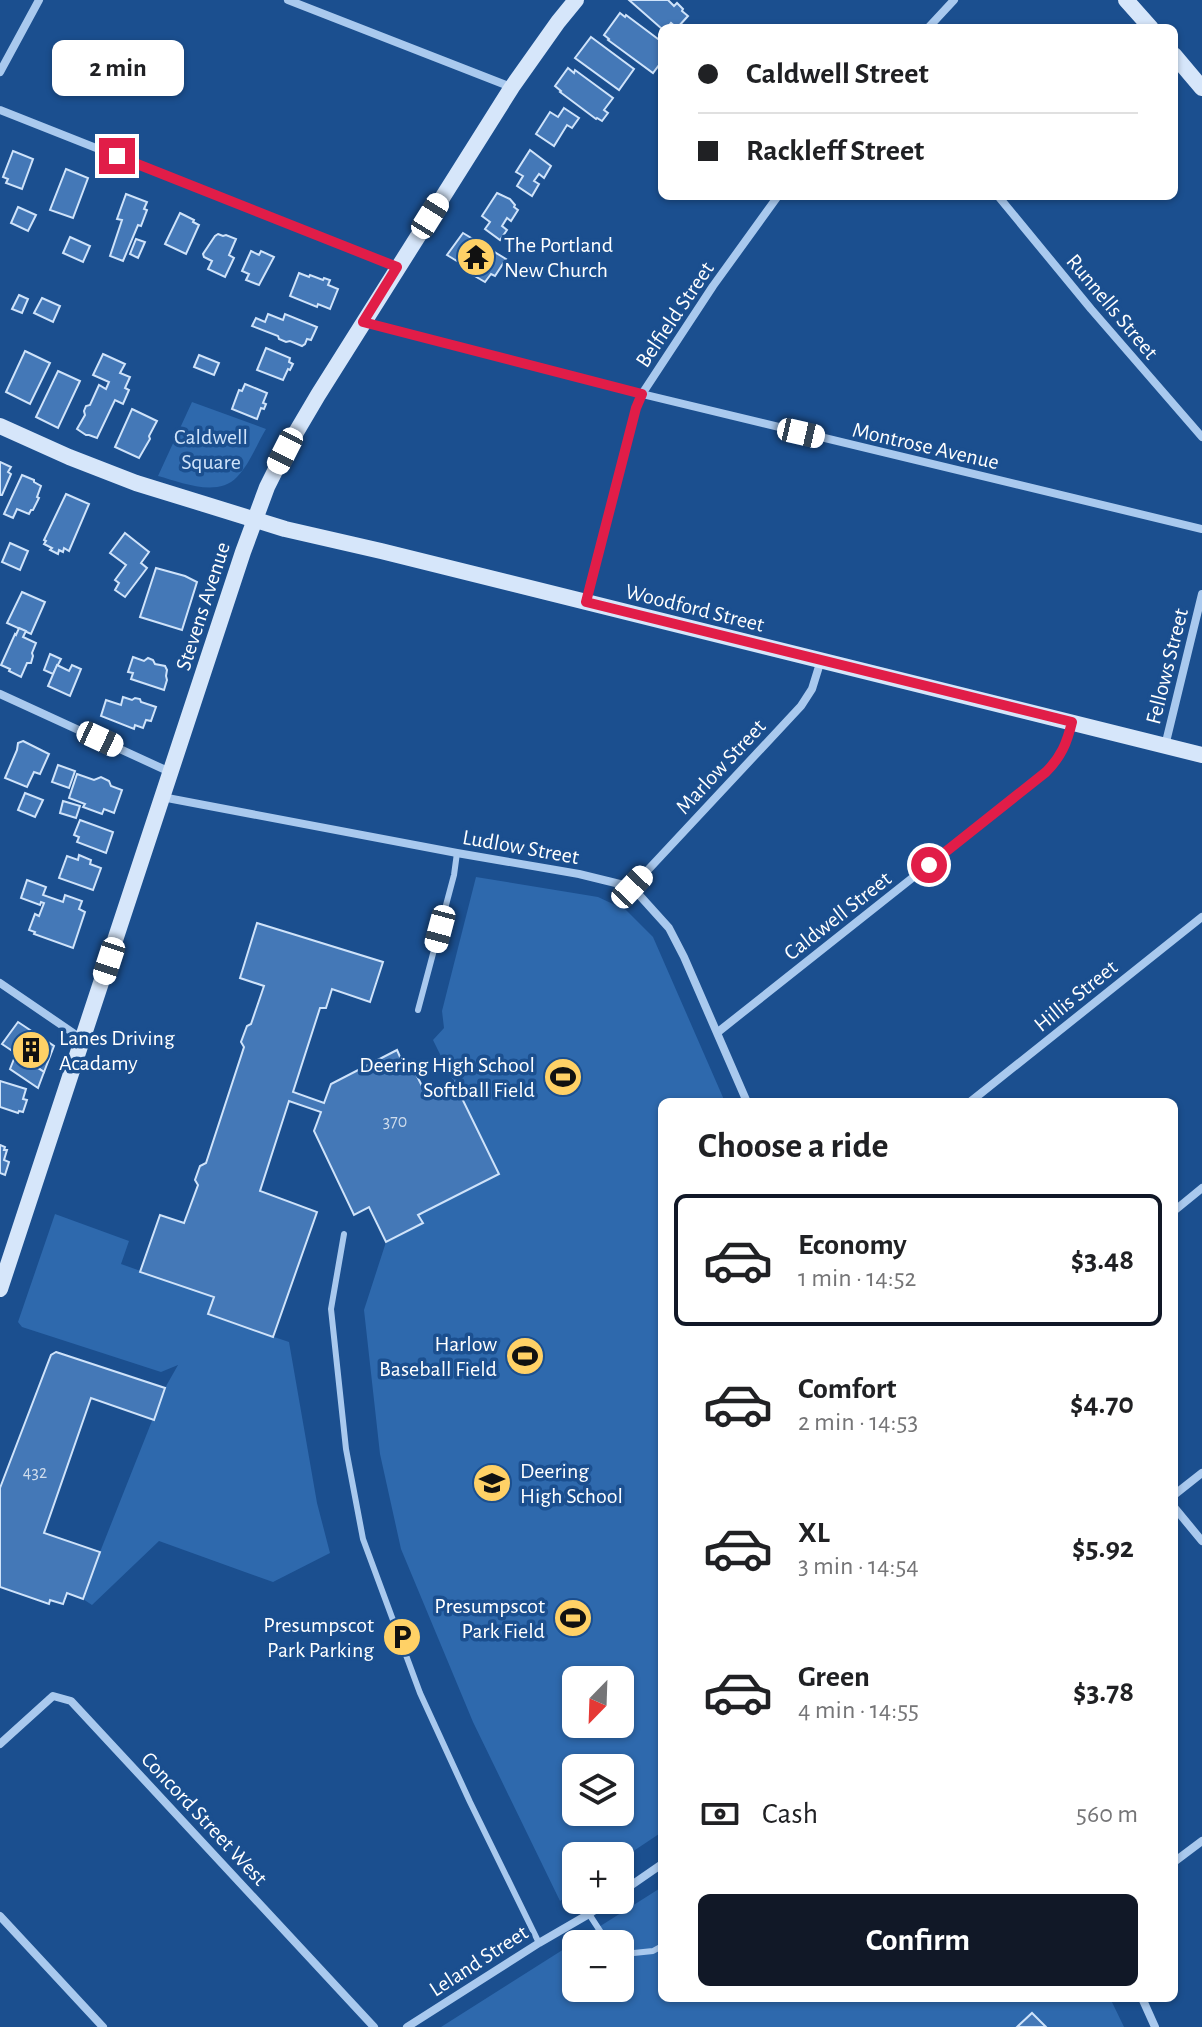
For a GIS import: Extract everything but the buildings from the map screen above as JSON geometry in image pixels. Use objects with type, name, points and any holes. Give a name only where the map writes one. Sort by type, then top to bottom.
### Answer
[{"type":"main road","name":"Stevens Avenue","points":[[0,1289],[4,1265],[83,1040],[267,487],[285,451],[397,267],[512,87],[576,0]]},
{"type":"main road","points":[[1126,0],[1147,24]]},
{"type":"main road","points":[[1178,60],[1202,88]]},
{"type":"main road","name":"Woodford Street","points":[[0,426],[136,483],[285,529],[1202,755]]},
{"type":"street","points":[[0,72],[39,0]]},
{"type":"street","points":[[288,0],[512,87]]},
{"type":"street","points":[[932,24],[954,0]]},
{"type":"street","points":[[0,110],[397,267]]},
{"type":"street","name":"Belfield Street","points":[[586,602],[642,394],[713,286],[775,200]]},
{"type":"street","name":"Runnells Street","points":[[1001,200],[1202,437]]},
{"type":"street","name":"Montrose Avenue","points":[[363,322],[642,394],[1202,529]]},
{"type":"street","name":"Fellows Street","points":[[1165,746],[1202,594]]},
{"type":"street","name":"Marlow Street","points":[[632,887],[801,706],[812,689],[821,660]]},
{"type":"street","points":[[0,694],[170,772]]},
{"type":"street","name":"Caldwell Street","points":[[718,1032],[1046,772],[1059,759],[1072,722]]},
{"type":"street","name":"Ludlow Street","points":[[162,797],[579,874],[632,887]]},
{"type":"street","points":[[632,887],[669,928],[745,1098]]},
{"type":"street","name":"Hillis Street","points":[[975,1098],[1202,917]]},
{"type":"street","points":[[0,983],[83,1040]]},
{"type":"street","points":[[1178,1208],[1202,1188]]},
{"type":"street","points":[[1178,1492],[1202,1473]]},
{"type":"street","points":[[1178,1512],[1202,1541]]},
{"type":"street","name":"Concord Street West","points":[[0,1744],[53,1696],[71,1701],[374,2027]]},
{"type":"street","points":[[1178,1859],[1202,1841]]},
{"type":"street","points":[[634,1883],[658,1867]]},
{"type":"street","name":"Leland Street","points":[[407,2027],[589,1914]]},
{"type":"street","points":[[0,1916],[103,2027]]},
{"type":"street","points":[[1144,2002],[1155,2027]]},
{"type":"lane","points":[[418,1010],[457,853]]},
{"type":"lane","points":[[344,1234],[331,1309],[346,1449],[363,1539],[420,1693],[539,1943]]},
{"type":"lane","points":[[589,1914],[599,1930]]},
{"type":"lane","points":[[634,1953],[658,1948]]},
{"type":"green space","name":"Caldwell Square","points":[[192,402],[266,429],[237,477],[219,487],[199,487],[158,476]]},
{"type":"green space","points":[[476,877],[598,897],[626,910],[653,937],[723,1098],[658,1098],[658,1835],[634,1851],[634,1842],[562,1842],[560,1901],[473,1722],[401,1549],[380,1454],[364,1310],[386,1242],[422,1224],[418,1215],[499,1174],[433,1040],[444,1028],[442,1011]]},
{"type":"green space","points":[[55,1214],[129,1241],[121,1264],[214,1297],[208,1315],[289,1342],[317,1503],[330,1553],[273,1582],[159,1541],[92,1605],[83,1599],[165,1388],[178,1365],[161,1372],[22,1327],[18,1322]]},
{"type":"green space","points":[[658,1890],[658,2002],[1112,2002],[1124,2027],[441,2027],[562,1950],[562,2002],[634,2002],[634,1930],[594,1930],[619,1914],[634,1914],[634,1905]]},
{"type":"place","name":"The Portland New Church","points":[[476,257]]},
{"type":"place","name":"Lanes Driving Acadamy","points":[[31,1050]]},
{"type":"place","name":"Deering High School Softball Field","points":[[563,1077]]},
{"type":"place","name":"Harlow Baseball Field","points":[[525,1356]]},
{"type":"place","name":"Deering High School","points":[[492,1483]]},
{"type":"place","name":"Presumpscot Park Field","points":[[573,1618]]},
{"type":"place","name":"Presumpscot Park Parking","points":[[402,1637]]},
{"type":"route","points":[[117,156],[397,267],[363,322],[642,394],[586,602],[1072,722],[1059,759],[1046,772],[929,865]]}]
